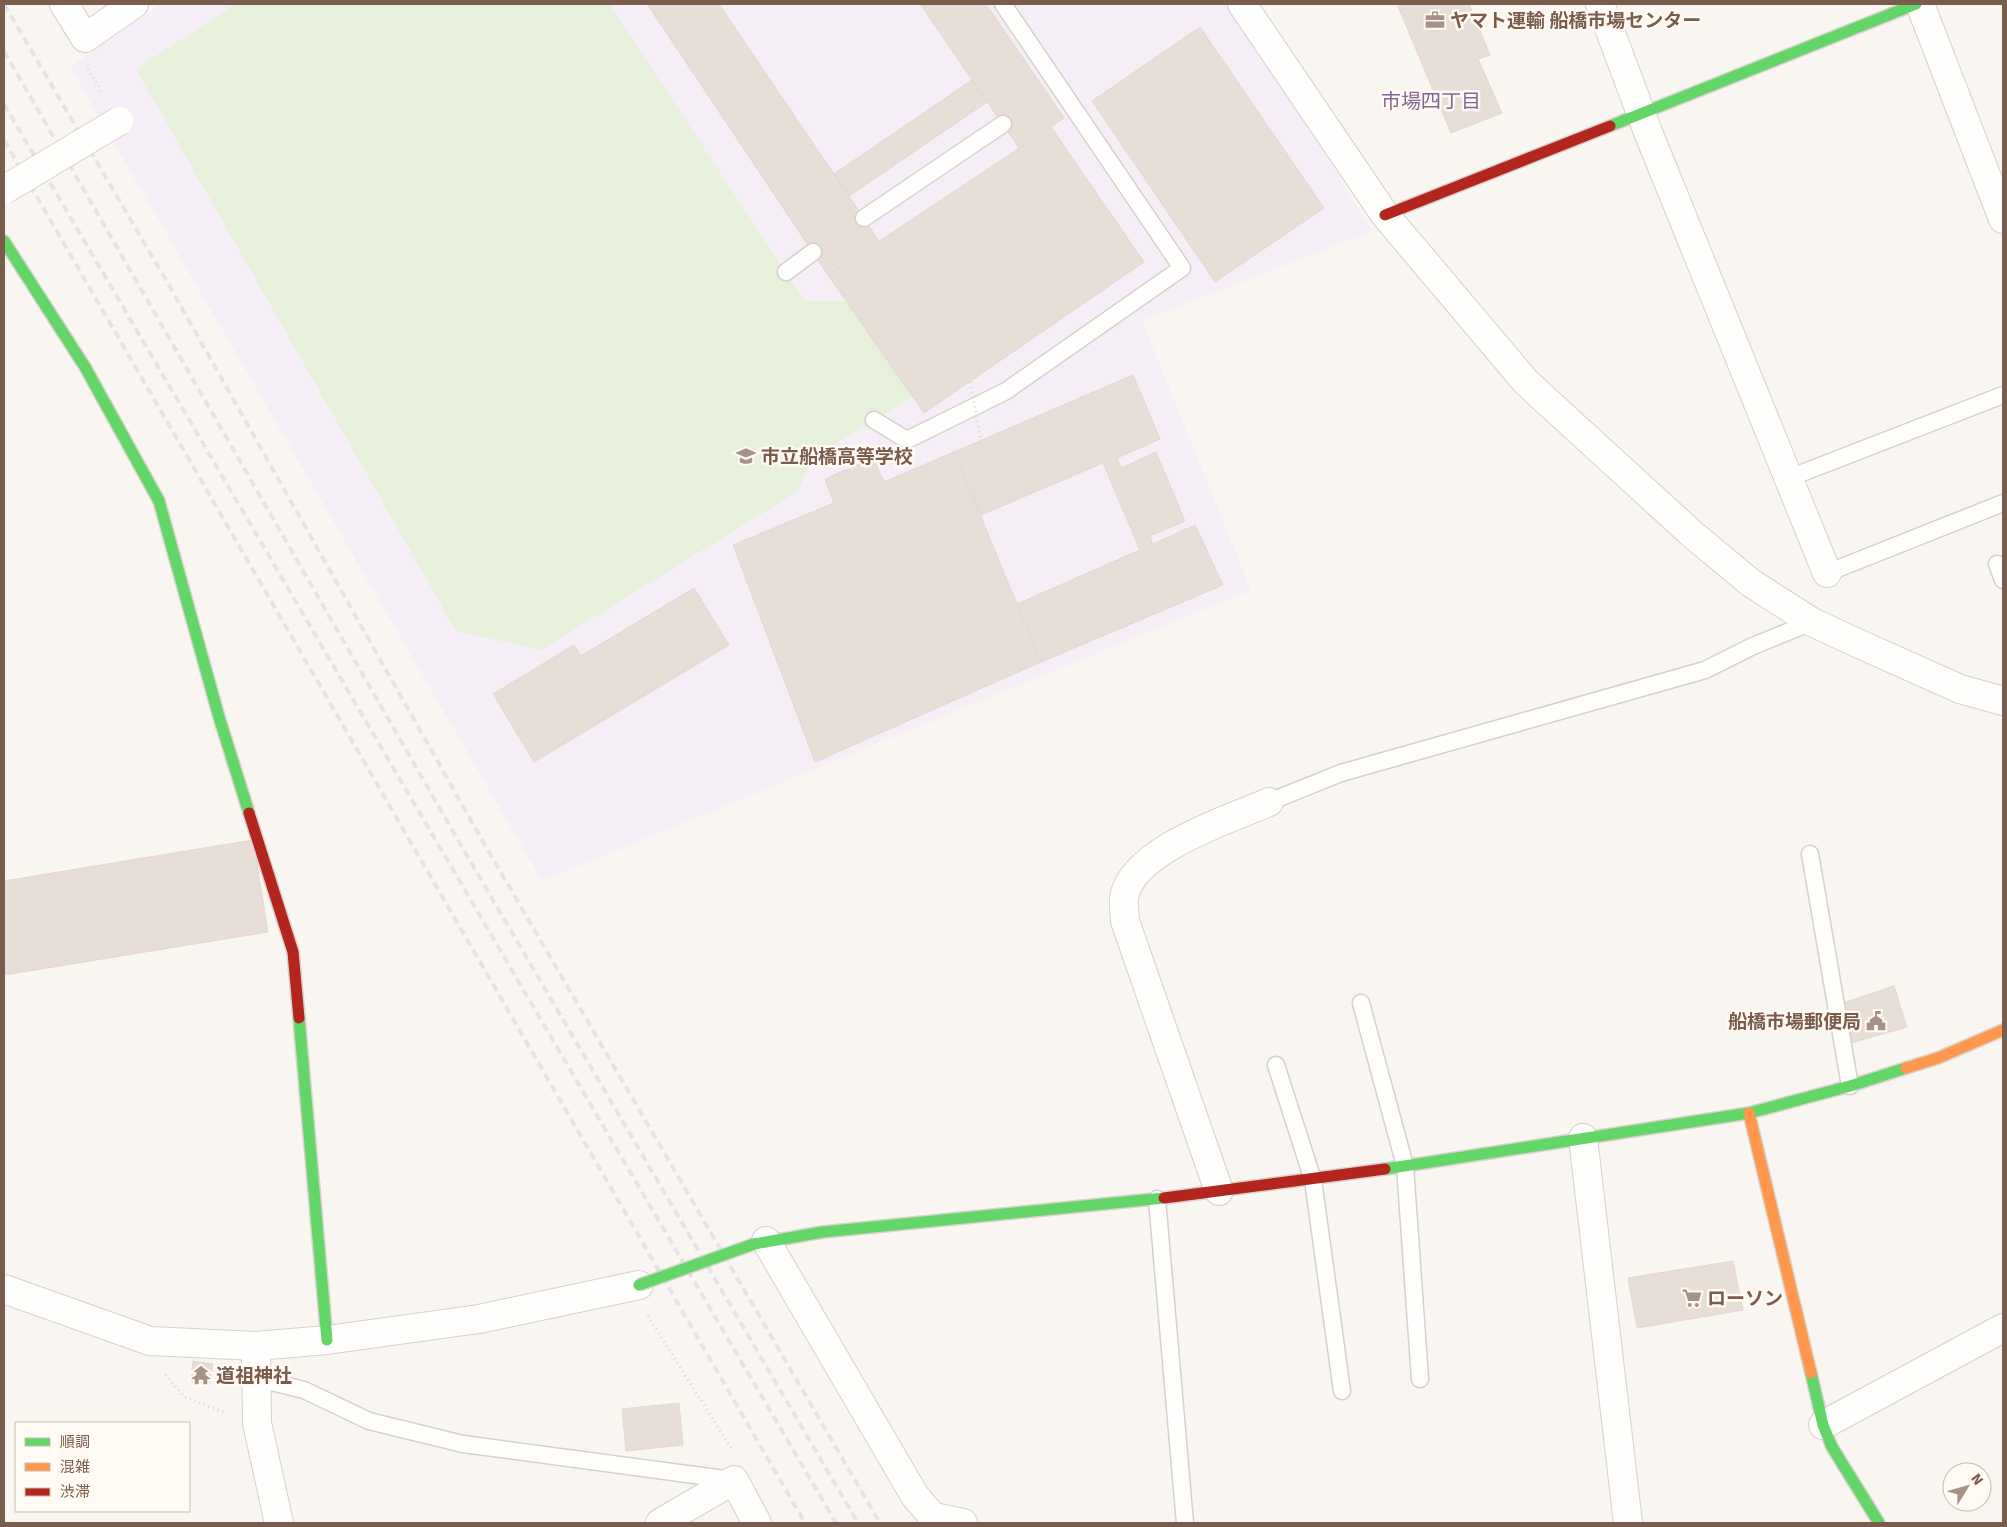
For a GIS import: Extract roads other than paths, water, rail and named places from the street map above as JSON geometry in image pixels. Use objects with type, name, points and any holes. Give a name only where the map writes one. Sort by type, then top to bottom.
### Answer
[{"type":"street","points":[[64,4],[85,38],[134,4]]},
{"type":"street","points":[[1242,4],[1385,214],[1526,382],[1700,540],[1751,583],[1812,622],[1960,689],[2003,701]]},
{"type":"street","points":[[1600,4],[1641,113],[1827,573]]},
{"type":"street","points":[[1385,214],[1916,4]]},
{"type":"street","points":[[1920,4],[2003,219]]},
{"type":"street","points":[[4,190],[119,121]]},
{"type":"street","points":[[4,241],[18,260],[85,367],[159,501],[219,717],[293,952],[327,1340]]},
{"type":"street","points":[[1219,1191],[1125,921],[1124,898],[1131,880],[1143,865],[1159,852],[1270,802]]},
{"type":"street","points":[[4,1289],[150,1341],[256,1346],[327,1340],[479,1319],[635,1287],[760,1242],[823,1232],[1156,1199],[1313,1180],[1749,1113],[1850,1086],[1938,1058],[2003,1030]]},
{"type":"street","points":[[1749,1113],[1823,1426],[1832,1447],[1879,1523]]},
{"type":"street","points":[[1583,1138],[1628,1523]]},
{"type":"street","points":[[760,1242],[915,1496],[936,1520],[962,1523]]},
{"type":"street","points":[[1823,1426],[2003,1328]]},
{"type":"street","points":[[256,1346],[257,1424],[278,1523]]},
{"type":"street","points":[[660,1523],[734,1480],[757,1523]]},
{"type":"lane","points":[[874,420],[906,440],[990,399],[1006,391],[1182,268],[1053,89],[1003,4]]},
{"type":"lane","points":[[864,218],[1003,124]]},
{"type":"lane","points":[[786,272],[813,252]]},
{"type":"lane","points":[[1789,478],[2003,396]]},
{"type":"lane","points":[[1827,573],[2003,503]]},
{"type":"lane","points":[[1997,564],[2003,580]]},
{"type":"lane","points":[[1270,802],[1341,773],[1705,670],[1753,646],[1812,622]]},
{"type":"lane","points":[[1810,854],[1850,1086]]},
{"type":"lane","points":[[1361,1003],[1404,1166],[1420,1379]]},
{"type":"lane","points":[[1276,1065],[1313,1180],[1342,1390]]},
{"type":"lane","points":[[1156,1199],[1185,1523]]},
{"type":"lane","points":[[255,1378],[304,1390],[369,1421],[463,1444],[734,1480]]},
{"type":"railway","points":[[4,4],[166,280],[482,840],[880,1523]]},
{"type":"railway","points":[[4,51],[466,854],[858,1523]]},
{"type":"railway","points":[[4,104],[836,1523]]},
{"type":"railway","points":[[4,140],[805,1523]]},
{"type":"place","name":"ヤマト運輸 船橋市場センター","points":[[1435,20]]},
{"type":"place","name":"市立船橋高等学校","points":[[746,456]]},
{"type":"place","name":"船橋市場郵便局","points":[[1876,1021]]},
{"type":"place","name":"ローソン","points":[[1692,1298]]},
{"type":"place","name":"道祖神社","points":[[201,1375]]},
{"type":"district","name":"市場四丁目","points":[[1431,101]]}]
